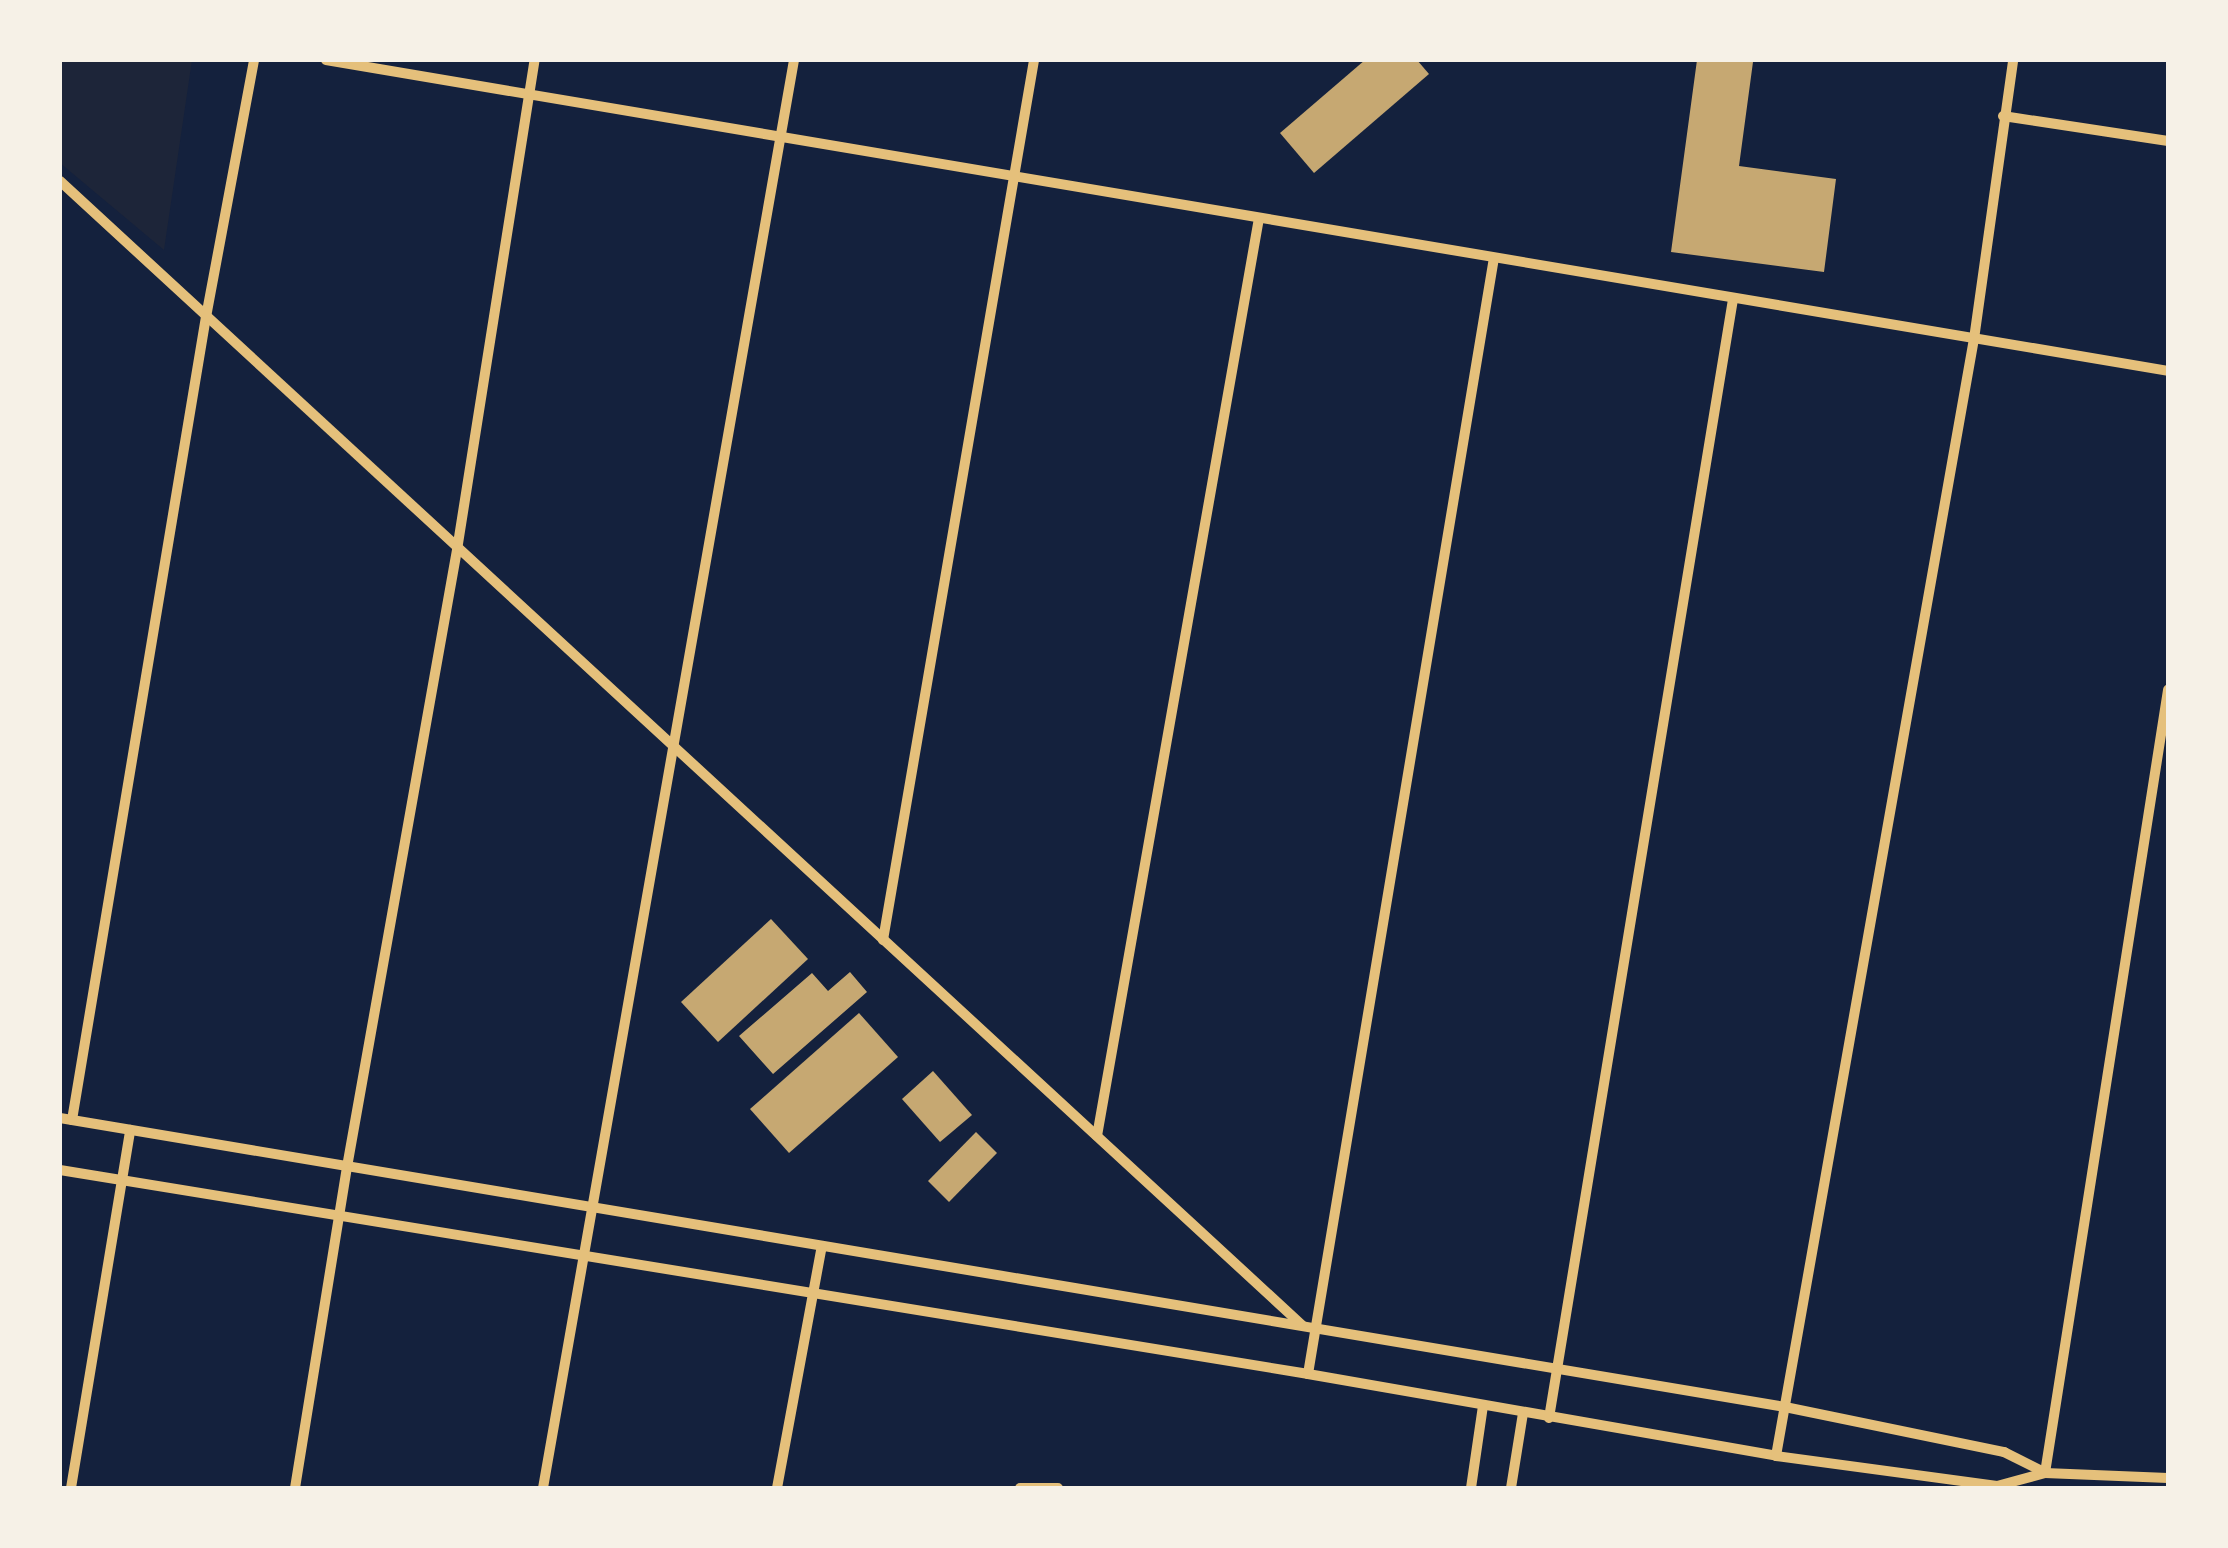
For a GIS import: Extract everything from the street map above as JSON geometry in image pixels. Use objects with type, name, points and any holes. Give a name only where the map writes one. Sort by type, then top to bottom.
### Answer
[{"type":"street","points":[[254,60],[66,1119],[1785,1407],[2004,1452],[2045,1472]]},
{"type":"street","points":[[326,60],[2168,371]]},
{"type":"street","points":[[296,1488],[347,1167],[458,550],[535,60]]},
{"type":"street","points":[[543,1488],[589,1207],[794,60]]},
{"type":"street","points":[[883,940],[1034,60]]},
{"type":"street","points":[[1776,1456],[1974,339],[2013,60]]},
{"type":"street","points":[[2003,116],[2168,141]]},
{"type":"street","points":[[60,181],[1302,1325]]},
{"type":"street","points":[[1096,1136],[1259,218]]},
{"type":"street","points":[[1308,1374],[1494,258]]},
{"type":"street","points":[[1549,1418],[1733,298]]},
{"type":"street","points":[[2045,1472],[2168,690]]},
{"type":"street","points":[[70,1488],[130,1130]]},
{"type":"street","points":[[60,1170],[1308,1374],[1776,1456],[1997,1486],[2045,1472],[2168,1478]]},
{"type":"street","points":[[777,1488],[822,1246]]},
{"type":"street","points":[[1471,1488],[1484,1406]]},
{"type":"street","points":[[1511,1488],[1523,1414]]},
{"type":"street","points":[[1020,1488],[1058,1488]]},
{"type":"shaded area","points":[[60,60],[192,60],[164,250],[60,163]]},
{"type":"building","points":[[1365,60],[1417,60],[1429,74],[1314,173],[1280,133]]},
{"type":"building","points":[[1697,60],[1753,62],[1739,166],[1836,179],[1824,272],[1671,252]]},
{"type":"building","points":[[771,919],[808,959],[718,1042],[681,1002]]},
{"type":"building","points":[[850,972],[867,992],[773,1074],[739,1036],[812,973],[828,991]]},
{"type":"building","points":[[859,1013],[898,1057],[789,1153],[750,1109]]},
{"type":"building","points":[[933,1071],[972,1115],[940,1142],[902,1099]]},
{"type":"building","points":[[976,1132],[997,1153],[949,1202],[928,1181]]}]
